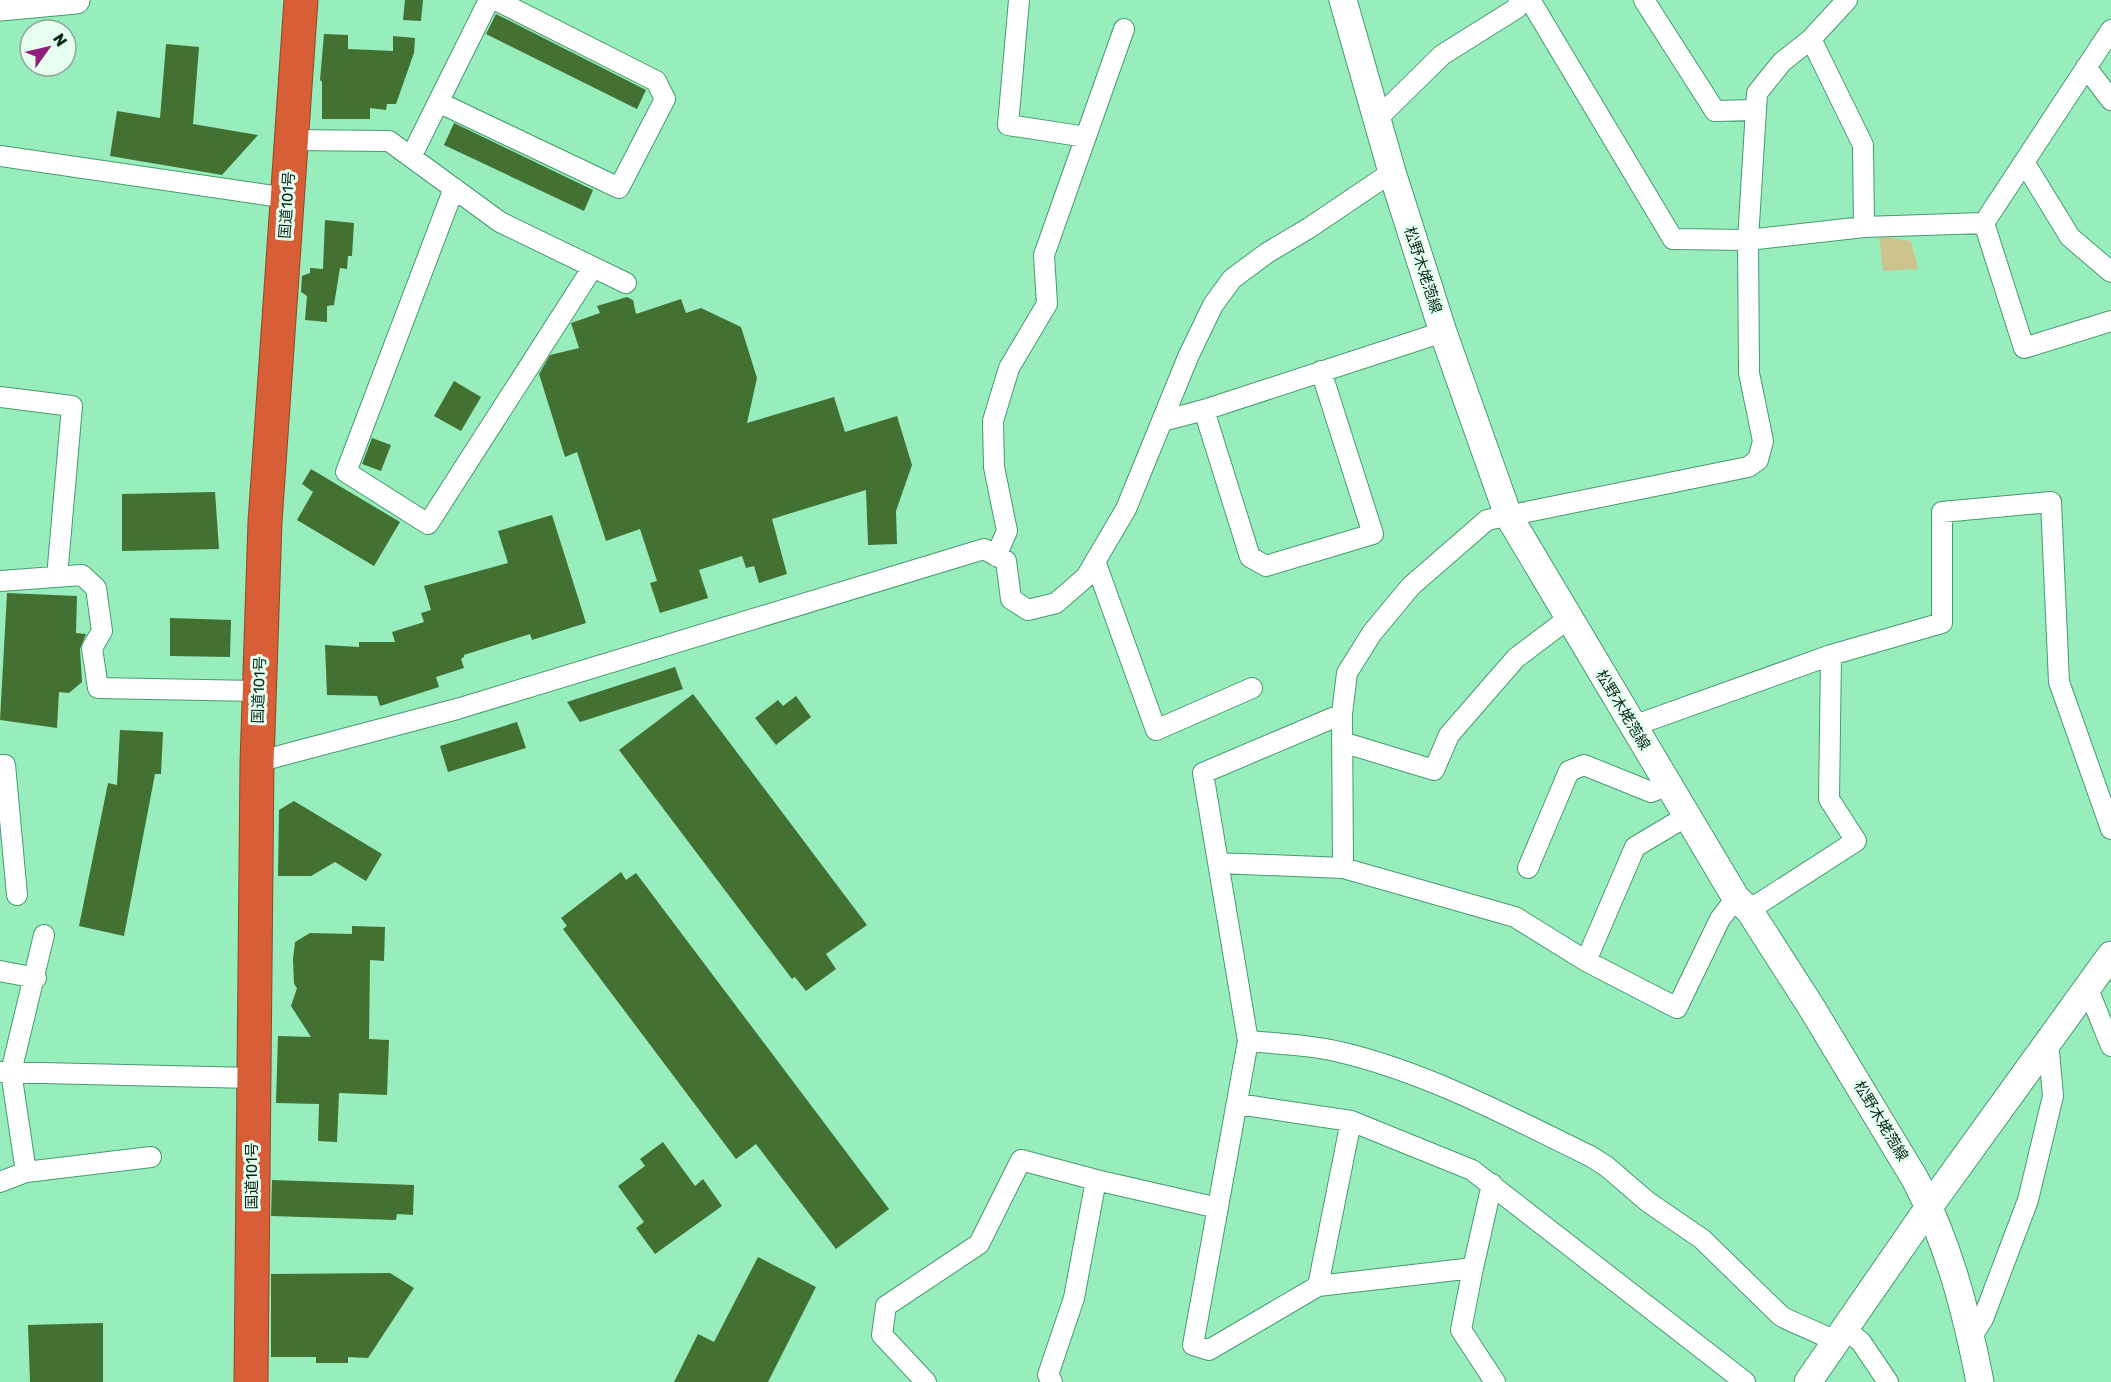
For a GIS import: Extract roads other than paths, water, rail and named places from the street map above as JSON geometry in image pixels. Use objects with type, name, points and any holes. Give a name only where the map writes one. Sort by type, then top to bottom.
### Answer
[{"type":"highway","name":"国道101号","points":[[251,1382],[252,1078],[257,762],[265,522],[301,0]]},
{"type":"main road","points":[[13,4],[76,0]]},
{"type":"main road","name":"松野木姥萢線","points":[[1343,0],[1392,172],[1443,332],[1508,514],[1687,816],[1856,1079],[1929,1207],[1956,1274],[1980,1382]]},
{"type":"main road","points":[[1808,1382],[1929,1207],[2111,955]]},
{"type":"street","points":[[411,157],[489,0]]},
{"type":"street","points":[[438,102],[619,188],[665,99],[656,81],[496,0]]},
{"type":"street","points":[[1019,0],[1008,126],[1086,137]]},
{"type":"street","points":[[1377,118],[1442,56],[1517,8],[1519,0]]},
{"type":"street","points":[[1530,0],[1673,239],[1748,240],[1864,227],[1984,223]]},
{"type":"street","points":[[1644,0],[1715,111],[1754,110]]},
{"type":"street","points":[[1343,868],[1342,714],[1347,674],[1372,633],[1411,586],[1486,520],[1748,466],[1758,460],[1763,441],[1749,373],[1748,240],[1754,110],[1757,93],[1767,78],[1811,39],[1847,0]]},
{"type":"street","points":[[996,556],[1006,531],[994,467],[993,421],[1009,368],[1047,304],[1044,255],[1124,29]]},
{"type":"street","points":[[1984,223],[2111,30]]},
{"type":"street","points":[[1811,39],[1863,145],[1864,227]]},
{"type":"street","points":[[2086,67],[2111,100]]},
{"type":"street","points":[[291,140],[389,141],[500,222],[626,283]]},
{"type":"street","points":[[0,156],[287,198]]},
{"type":"street","points":[[2024,162],[2070,237],[2111,272]]},
{"type":"street","points":[[257,762],[457,709],[984,549],[1006,561],[1011,599],[1028,610],[1056,603],[1086,577],[1126,509],[1213,305],[1232,279],[1267,253],[1309,228],[1392,172]]},
{"type":"street","points":[[454,188],[346,472],[428,524],[593,267]]},
{"type":"street","points":[[1984,223],[2024,348],[2111,321]]},
{"type":"street","points":[[1162,421],[1204,410],[1443,332]]},
{"type":"street","points":[[1204,410],[1250,558],[1266,566],[1373,534],[1321,371]]},
{"type":"street","points":[[0,397],[72,406],[57,577]]},
{"type":"street","points":[[1633,726],[1831,656],[1942,622],[1942,512],[2051,502],[2059,682],[2111,830]]},
{"type":"street","points":[[1095,561],[1156,730],[1252,688]]},
{"type":"street","points":[[0,581],[82,575],[96,588],[102,631],[92,648],[98,688],[259,691]]},
{"type":"street","points":[[1342,742],[1434,770],[1449,735],[1509,667],[1569,618]]},
{"type":"street","points":[[1219,863],[1343,868],[1515,917],[1586,962],[1677,1008],[1720,919],[1856,841],[1829,799],[1831,656]]},
{"type":"street","points":[[1342,714],[1203,773],[1248,1041],[1193,1345],[1209,1350],[1318,1286],[1473,1268]]},
{"type":"street","points":[[0,765],[4,765],[17,896]]},
{"type":"street","points":[[1528,868],[1569,771],[1584,765],[1651,792],[1668,785]]},
{"type":"street","points":[[1586,962],[1635,847],[1687,816]]},
{"type":"street","points":[[26,1172],[6,1072],[36,978],[44,935]]},
{"type":"street","points":[[0,971],[36,978]]},
{"type":"street","points":[[2088,989],[2111,1046]]},
{"type":"street","points":[[1248,1041],[1341,1052],[1381,1063],[1465,1096],[1590,1156],[1606,1166],[1648,1202],[1702,1239],[1781,1316],[1817,1331],[1862,1342],[1888,1382]]},
{"type":"street","points":[[1971,1338],[1983,1319],[2028,1200],[2054,1096],[2048,1041]]},
{"type":"street","points":[[6,1072],[252,1078]]},
{"type":"street","points":[[1238,1104],[1352,1121],[1472,1170],[1745,1382]]},
{"type":"street","points":[[1318,1286],[1352,1121]]},
{"type":"street","points":[[0,1182],[26,1172],[152,1157]]},
{"type":"street","points":[[926,1382],[882,1335],[886,1306],[979,1244],[1021,1160],[1218,1208]]},
{"type":"street","points":[[1052,1382],[1048,1375],[1074,1298],[1096,1180]]},
{"type":"street","points":[[1492,1184],[1461,1330],[1495,1382]]}]
